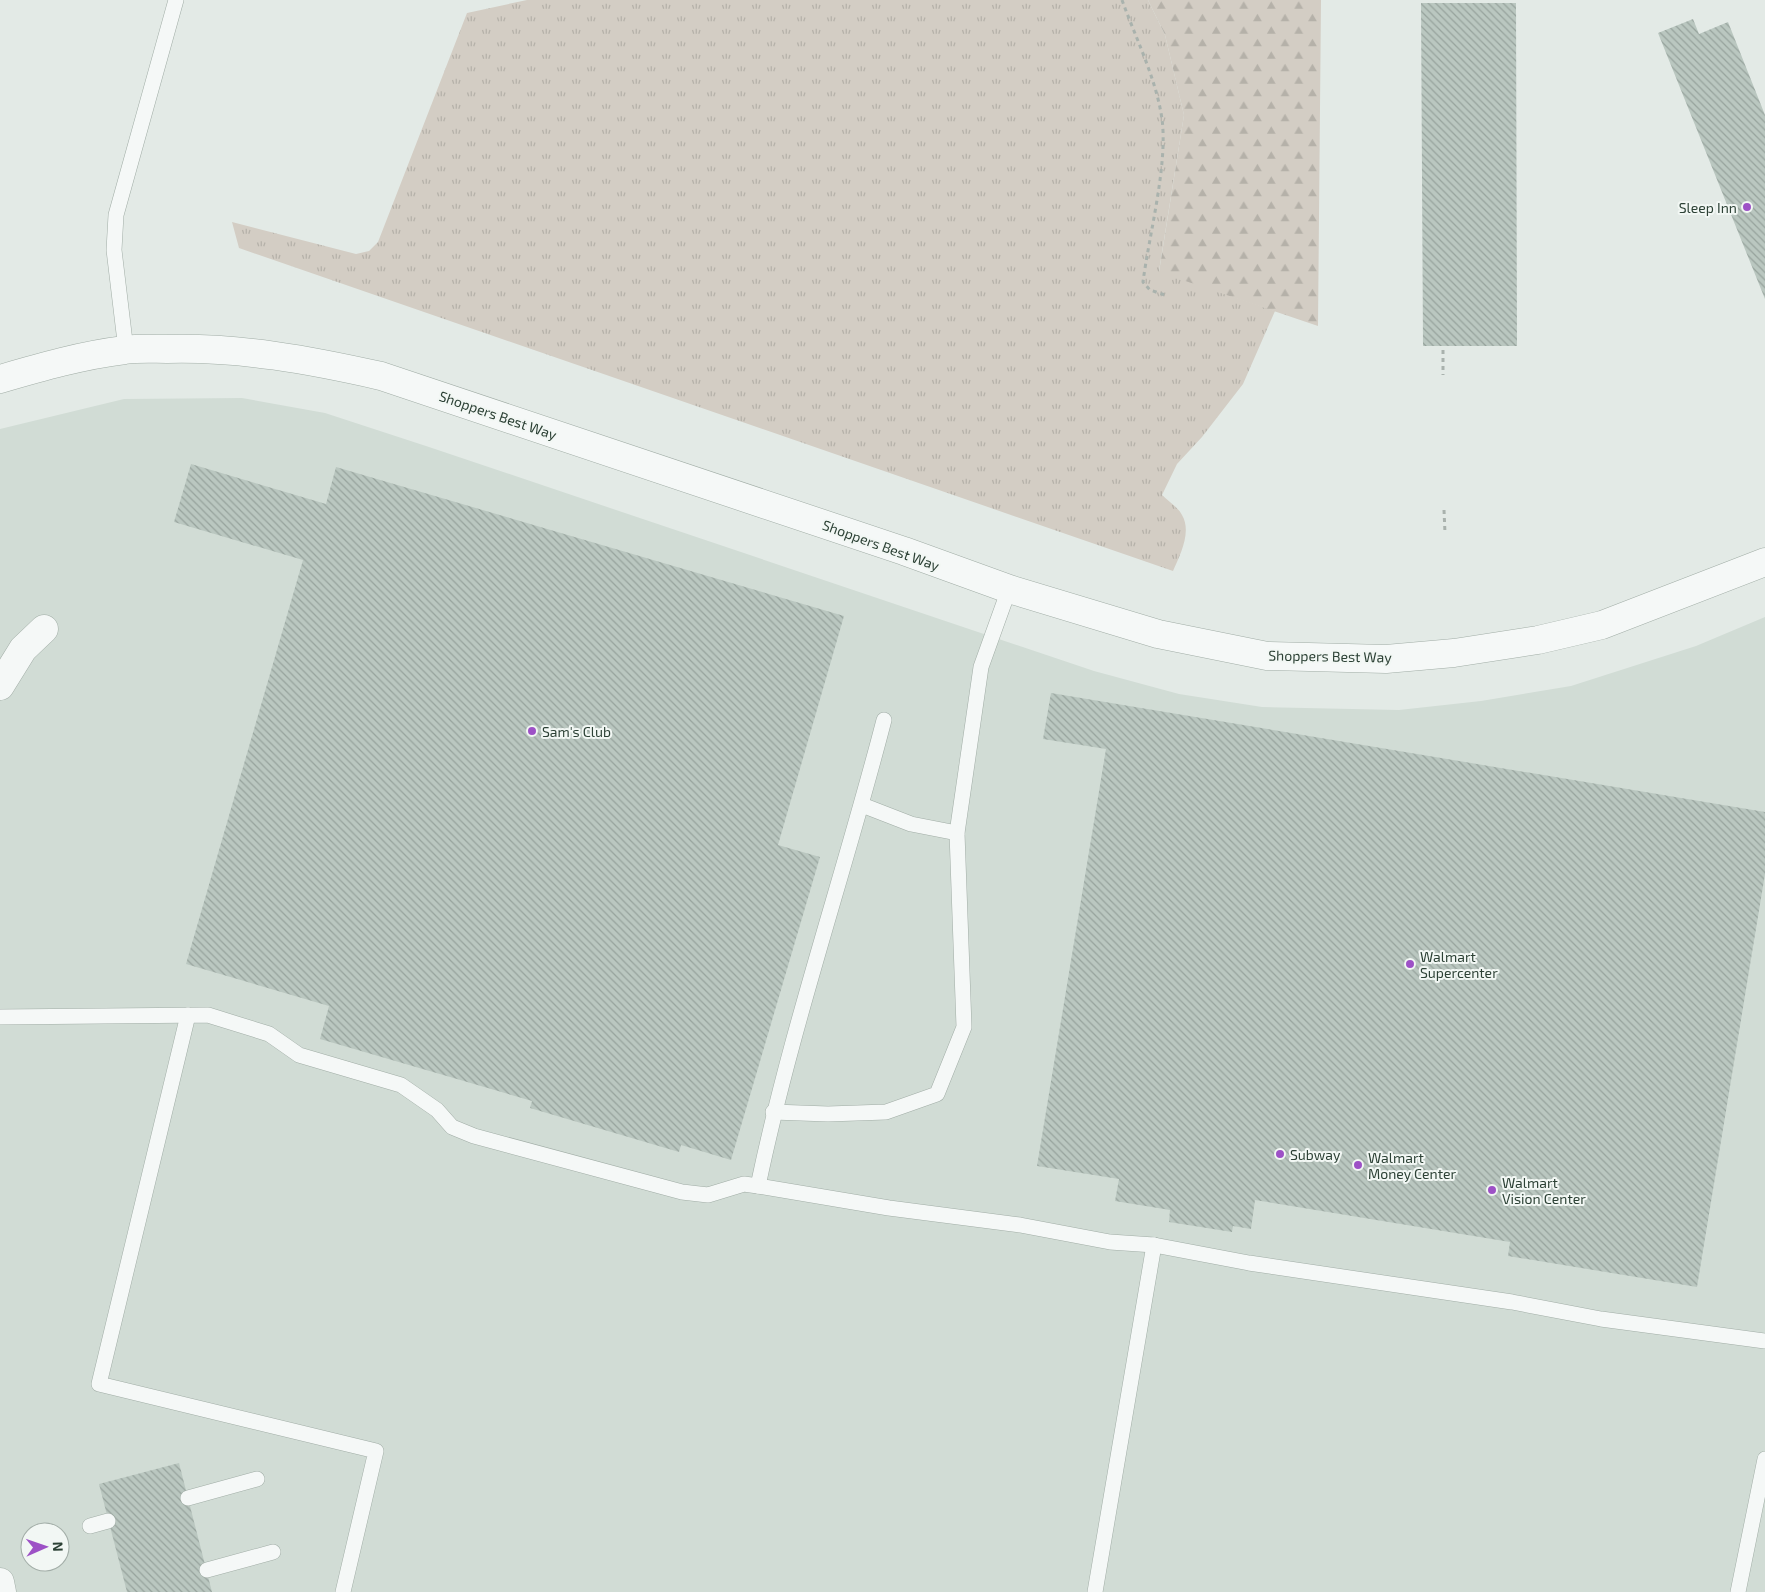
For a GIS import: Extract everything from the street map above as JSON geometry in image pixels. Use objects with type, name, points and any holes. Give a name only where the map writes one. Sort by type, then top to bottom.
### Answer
[{"type":"street","name":"Shoppers Best Way","points":[[0,379],[52,364],[126,350],[192,348],[240,351],[303,359],[381,376],[904,551],[1009,590],[1158,634],[1267,656],[1386,659],[1472,650],[1538,640],[1602,625],[1765,562]]},
{"type":"street","points":[[0,686],[23,649],[44,629]]},
{"type":"street","points":[[0,1582],[2,1592]]},
{"type":"lane","points":[[126,350],[114,250],[116,215],[176,0]]},
{"type":"lane","points":[[773,1112],[828,1114],[886,1112],[937,1094],[964,1027],[957,832],[981,667],[1009,590]]},
{"type":"lane","points":[[758,1186],[773,1112],[862,806],[884,720]]},
{"type":"lane","points":[[862,806],[911,824],[957,832]]},
{"type":"lane","points":[[188,1015],[99,1384],[376,1451],[343,1592]]},
{"type":"lane","points":[[0,1017],[208,1016],[269,1034],[299,1055],[401,1085],[437,1110],[452,1126],[474,1136],[682,1192],[708,1194],[744,1184],[889,1208],[1020,1225],[1110,1242],[1154,1245],[1249,1263],[1512,1302],[1601,1319],[1765,1340]]},
{"type":"lane","points":[[1095,1592],[1154,1245]]},
{"type":"lane","points":[[1738,1592],[1765,1459]]},
{"type":"lane","points":[[188,1498],[257,1479]]},
{"type":"lane","points":[[90,1526],[108,1521]]},
{"type":"lane","points":[[207,1570],[273,1552]]},
{"type":"path","points":[[1122,0],[1156,92],[1162,121],[1162,156],[1143,282],[1150,290],[1168,296]]},
{"type":"path","points":[[1443,350],[1443,375]]},
{"type":"path","points":[[1444,510],[1445,533]]},
{"type":"shaded area","points":[[242,398],[325,413],[1094,671],[1179,694],[1262,707],[1399,710],[1481,701],[1571,686],[1696,646],[1765,617],[1765,1592],[0,1592],[0,429],[124,399]]},
{"type":"green space","points":[[527,0],[1148,0],[1165,35],[1184,115],[1159,271],[1275,311],[1243,384],[1202,437],[1177,464],[1162,495],[1180,512],[1185,522],[1184,543],[1173,571],[239,248],[232,222],[356,254],[369,251],[378,242],[467,13]]},
{"type":"green space","points":[[1148,0],[1321,0],[1318,326],[1159,272],[1184,115],[1165,35]]},
{"type":"building","points":[[1421,3],[1516,3],[1517,346],[1423,346]]},
{"type":"building","name":"Sleep Inn","points":[[1693,19],[1699,34],[1728,22],[1765,115],[1765,299],[1658,33]]},
{"type":"building","name":"Sam's Club","points":[[191,464],[326,504],[336,467],[844,616],[778,845],[820,857],[731,1160],[681,1145],[679,1152],[530,1108],[532,1101],[320,1039],[329,1006],[186,964],[303,560],[174,522]]},
{"type":"building","name":"Walmart Supercenter","points":[[1051,693],[1765,812],[1765,874],[1697,1287],[1508,1256],[1510,1242],[1255,1200],[1251,1229],[1233,1226],[1232,1232],[1169,1222],[1170,1210],[1115,1201],[1119,1179],[1037,1166],[1106,749],[1043,739]]},
{"type":"building","points":[[179,1463],[212,1592],[127,1592],[99,1484]]},
{"type":"place","name":"Sleep Inn","points":[[1747,207]]},
{"type":"place","name":"Sam's Club","points":[[532,731]]},
{"type":"place","name":"Walmart Supercenter","points":[[1410,964]]},
{"type":"place","name":"Subway","points":[[1280,1154]]},
{"type":"place","name":"Walmart Money Center","points":[[1358,1165]]},
{"type":"place","name":"Walmart Vision Center","points":[[1492,1190]]}]
